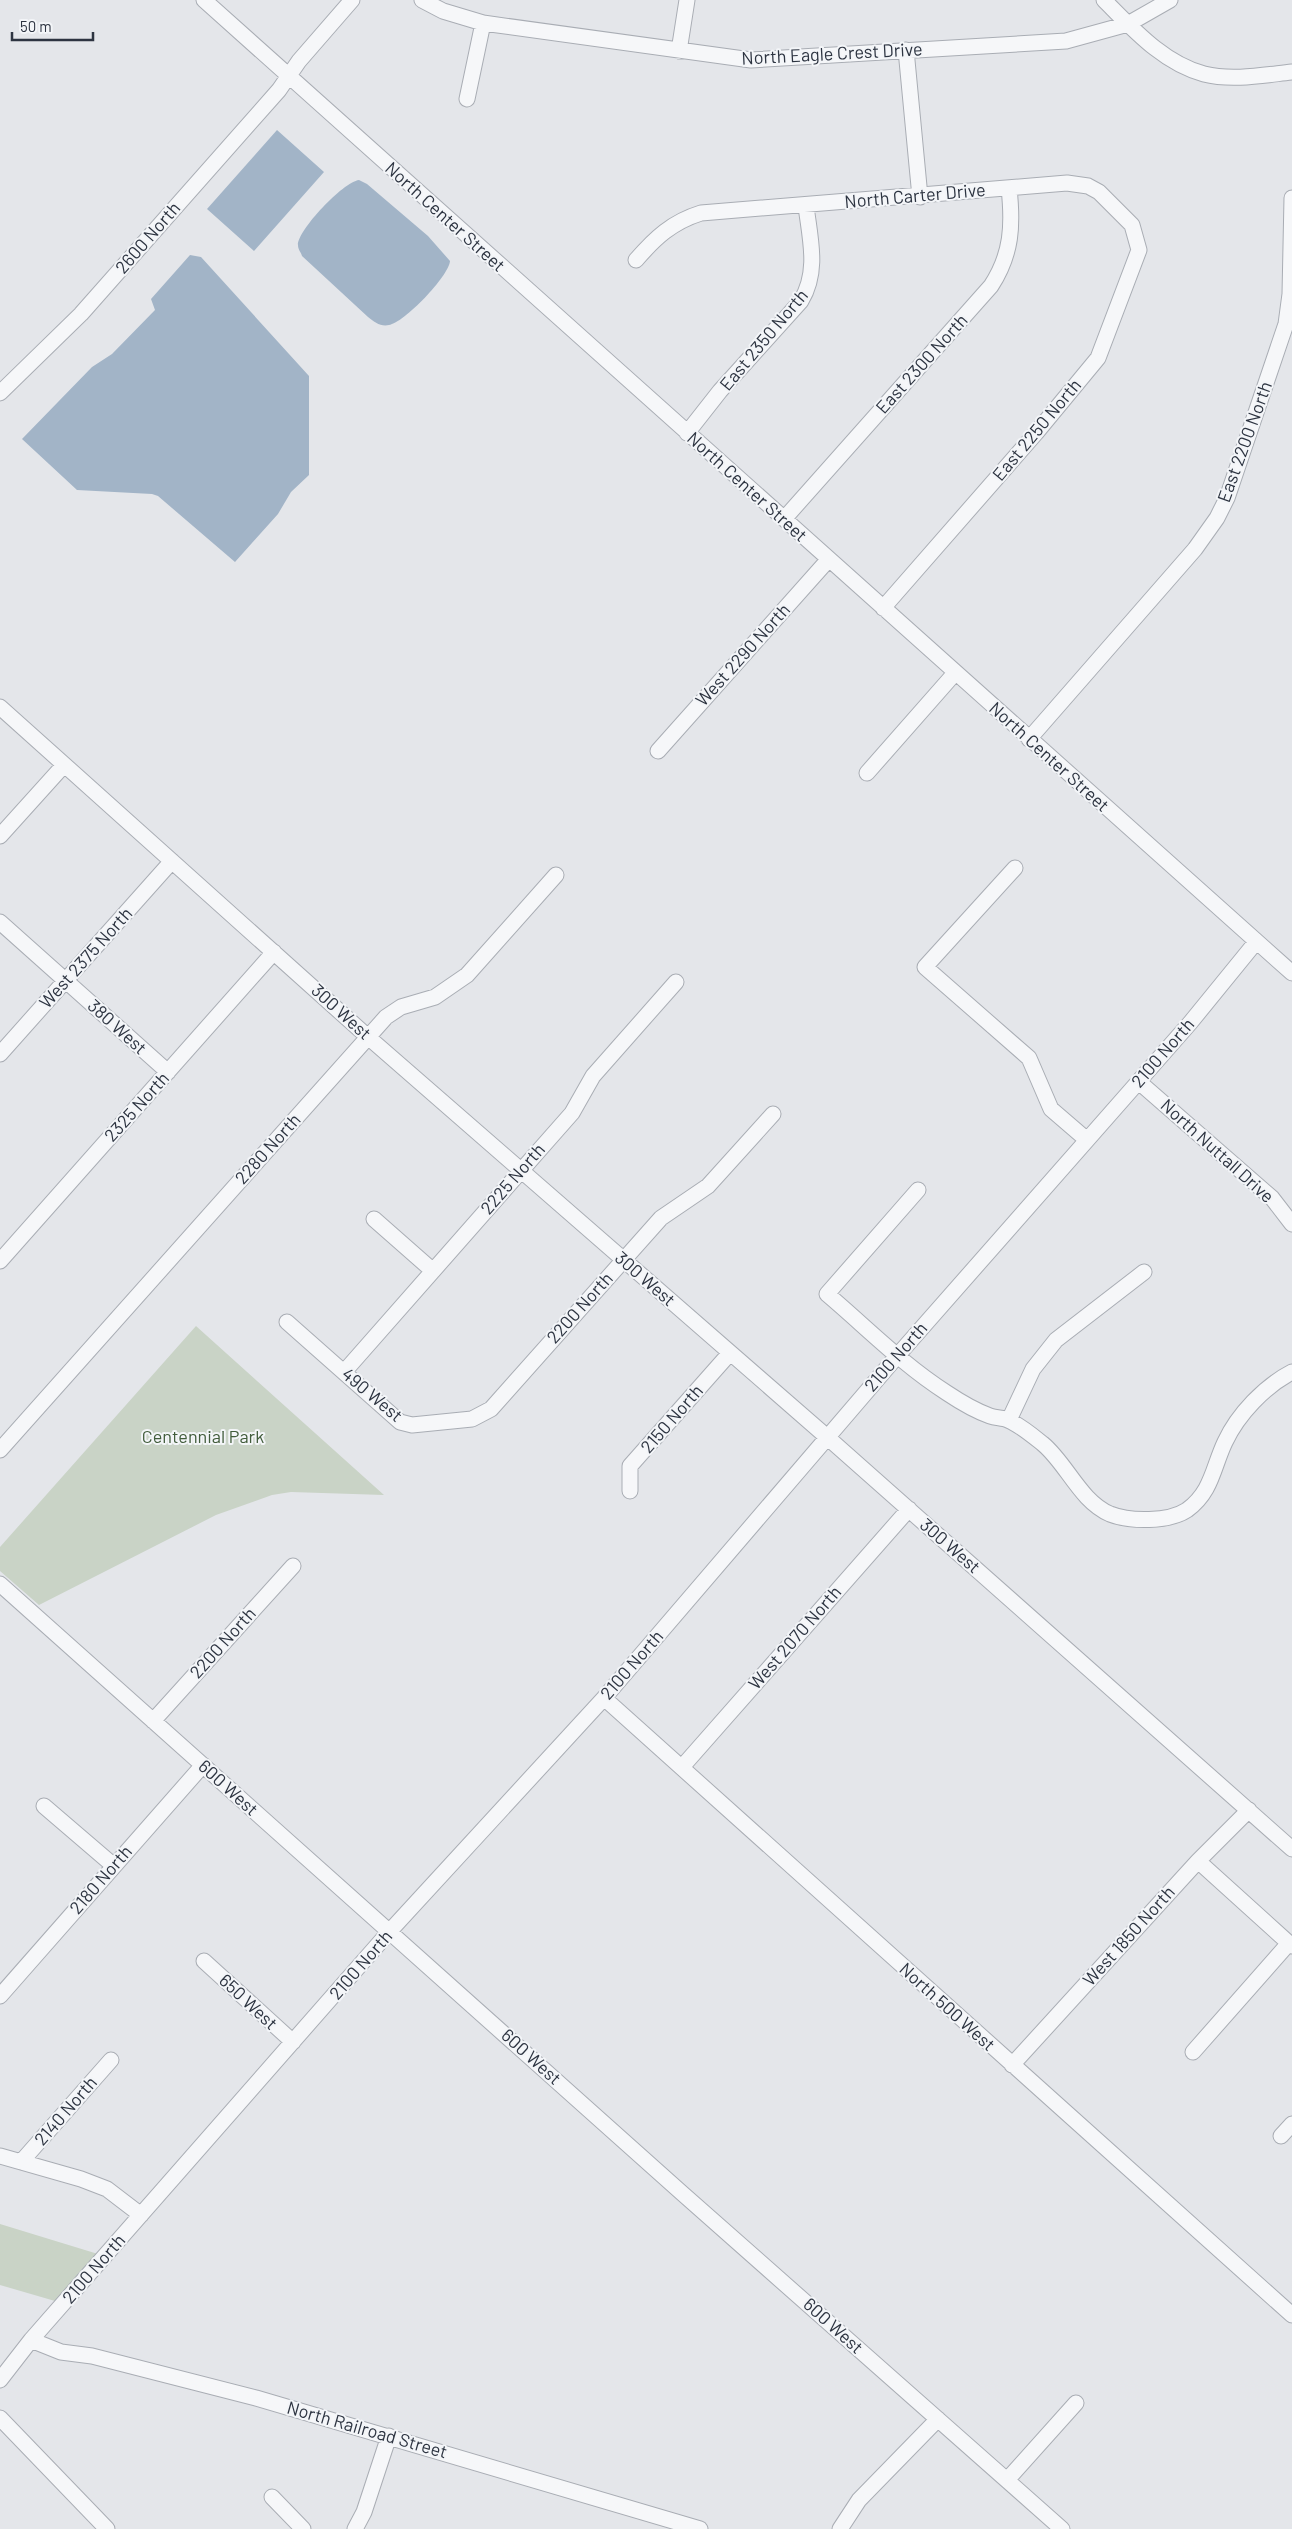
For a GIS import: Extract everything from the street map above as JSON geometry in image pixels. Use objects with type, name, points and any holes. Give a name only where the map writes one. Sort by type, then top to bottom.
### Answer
[{"type":"street","name":"North Center Street","points":[[204,0],[687,434],[1292,973]]},
{"type":"street","name":"2600 North","points":[[0,393],[81,314],[352,0]]},
{"type":"street","name":"North Eagle Crest Drive","points":[[422,0],[443,11],[483,23],[751,60],[1066,41],[1128,24],[1170,0]]},
{"type":"street","points":[[679,51],[687,0]]},
{"type":"street","points":[[1104,0],[1165,56],[1205,74],[1242,77],[1292,72]]},
{"type":"street","points":[[467,99],[483,23]]},
{"type":"street","points":[[906,50],[920,197]]},
{"type":"street","name":"North Carter Drive","points":[[636,260],[655,238],[684,218],[701,213],[920,197],[1009,188],[1067,184],[1088,186],[1099,192],[1132,225]]},
{"type":"street","name":"East 2300 North","points":[[784,519],[991,286],[1004,263],[1009,248],[1012,220],[1009,188]]},
{"type":"street","name":"East 2200 North","points":[[1029,738],[1195,549],[1217,518],[1227,498],[1286,324],[1290,294],[1292,198]]},
{"type":"street","name":"East 2350 North","points":[[687,434],[720,392],[801,301],[810,286],[812,268],[806,206]]},
{"type":"street","name":"East 2250 North","points":[[884,608],[1098,358],[1139,250],[1132,225]]},
{"type":"street","name":"West 2290 North","points":[[658,751],[829,559]]},
{"type":"street","points":[[867,773],[955,673]]},
{"type":"street","name":"300 West","points":[[0,707],[368,1037],[909,1509],[1292,1849]]},
{"type":"street","points":[[0,836],[64,765]]},
{"type":"street","name":"West 2375 North","points":[[0,1054],[172,861]]},
{"type":"street","points":[[1015,868],[925,967],[1028,1058],[1052,1109],[1087,1140]]},
{"type":"street","name":"2280 North","points":[[0,1450],[386,1017],[401,1007],[435,997],[467,975],[556,875]]},
{"type":"street","name":"380 West","points":[[0,922],[168,1072]]},
{"type":"street","name":"2100 North","points":[[0,2380],[31,2340],[389,1932],[604,1698],[898,1355],[1139,1082],[1256,942]]},
{"type":"street","name":"2325 North","points":[[0,1261],[274,952]]},
{"type":"street","name":"2225 North","points":[[344,1372],[572,1113],[593,1076],[676,982]]},
{"type":"street","name":"North Nuttall Drive","points":[[1139,1082],[1272,1198],[1292,1224]]},
{"type":"street","name":"2200 North","points":[[472,1419],[491,1409],[661,1218],[708,1186],[773,1114]]},
{"type":"street","points":[[918,1190],[827,1294],[946,1393],[988,1415],[1009,1420],[1044,1444],[1071,1474],[1090,1501],[1109,1514],[1134,1521],[1150,1520],[1186,1511],[1202,1497],[1212,1479],[1225,1442],[1240,1417],[1261,1394],[1292,1372]]},
{"type":"street","points":[[374,1218],[433,1271]]},
{"type":"street","points":[[1009,1420],[1034,1369],[1056,1340],[1144,1272]]},
{"type":"street","name":"490 West","points":[[287,1322],[400,1422],[412,1426],[472,1419]]},
{"type":"street","name":"2150 North","points":[[630,1491],[630,1466],[730,1353]]},
{"type":"street","name":"West 2070 North","points":[[682,1767],[909,1509]]},
{"type":"street","name":"2200 North","points":[[153,1721],[293,1566]]},
{"type":"street","name":"600 West","points":[[0,1584],[1062,2529]]},
{"type":"street","name":"North 500 West","points":[[604,1698],[1012,2065],[1291,2312]]},
{"type":"street","name":"2180 North","points":[[0,1996],[203,1765]]},
{"type":"street","points":[[44,1806],[114,1866]]},
{"type":"street","name":"West 1850 North","points":[[1012,2065],[1198,1861],[1248,1810]]},
{"type":"street","points":[[1193,2052],[1290,1945],[1198,1861]]},
{"type":"street","name":"650 West","points":[[204,1961],[292,2042]]},
{"type":"street","name":"2140 North","points":[[21,2162],[111,2060]]},
{"type":"street","points":[[1281,2136],[1292,2124]]},
{"type":"street","points":[[0,2156],[81,2179],[107,2189],[141,2215]]},
{"type":"street","name":"North Railroad Street","points":[[31,2340],[61,2352],[92,2356],[256,2398],[700,2529]]},
{"type":"street","points":[[1007,2480],[1076,2403]]},
{"type":"street","points":[[0,2418],[107,2529]]},
{"type":"street","points":[[840,2529],[859,2500],[938,2419]]},
{"type":"street","points":[[355,2529],[374,2486],[389,2436]]},
{"type":"street","points":[[272,2498],[303,2529]]},
{"type":"green space","name":"Centennial Park","points":[[196,1326],[384,1495],[291,1492],[272,1495],[216,1515],[39,1605],[0,1571],[0,1547]]},
{"type":"green space","points":[[0,2224],[98,2254],[55,2301],[0,2285]]},
{"type":"water","points":[[277,130],[324,172],[254,251],[207,209]]},
{"type":"water","points":[[359,180],[367,184],[428,236],[450,261],[442,277],[425,298],[405,316],[389,325],[380,325],[368,317],[302,256],[298,247],[305,229],[322,208],[343,189]]},
{"type":"water","points":[[190,255],[201,257],[309,376],[309,475],[291,492],[278,514],[235,562],[158,496],[152,494],[77,490],[22,439],[92,367],[112,354],[155,310],[151,299]]}]
